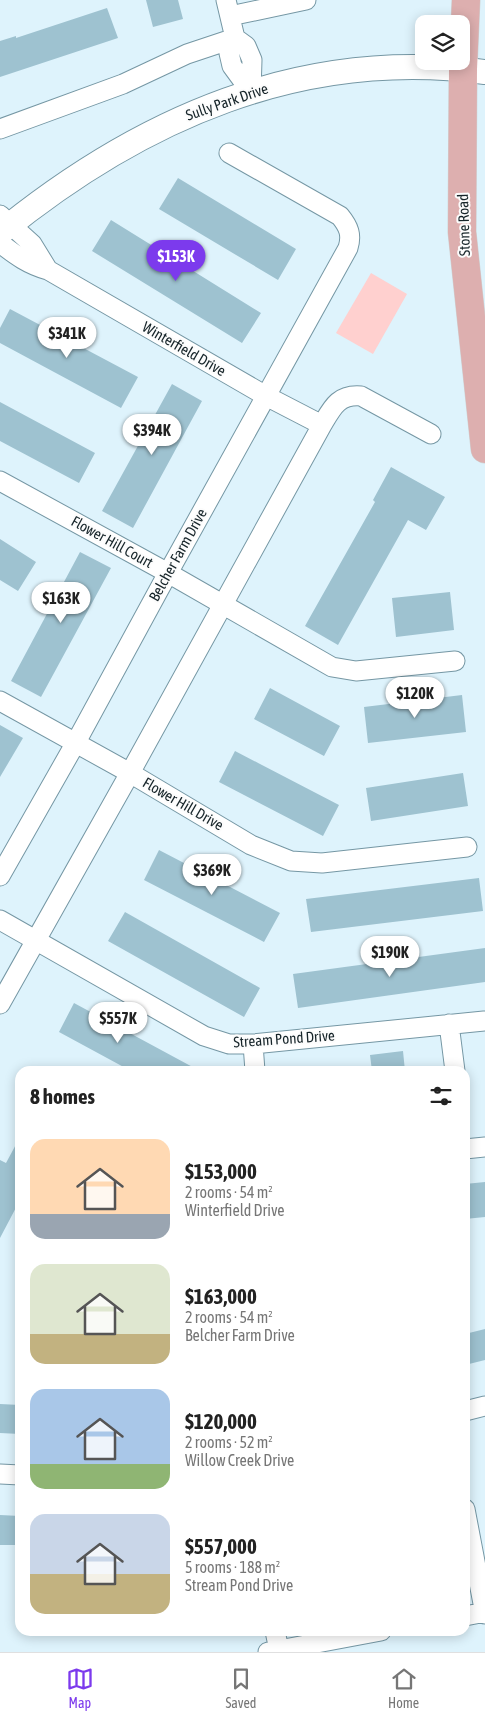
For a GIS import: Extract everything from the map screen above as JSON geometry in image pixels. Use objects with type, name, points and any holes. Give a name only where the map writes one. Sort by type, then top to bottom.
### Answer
[{"type":"main road","name":"Stone Road","points":[[466,0],[474,70],[462,232],[485,449]]},
{"type":"street","points":[[251,92],[252,60],[246,46],[236,38],[228,8],[306,0]]},
{"type":"street","points":[[0,129],[123,84],[187,54],[236,38]]},
{"type":"street","name":"Sully Park Drive","points":[[2,229],[80,174],[138,139],[194,112],[251,92],[299,78],[377,68],[435,66],[474,70]]},
{"type":"street","name":"Belcher Farm Drive","points":[[0,876],[76,744],[351,240],[350,232],[340,216],[228,153]]},
{"type":"street","name":"Winterfield Drive","points":[[2,229],[32,244],[48,270],[266,396],[322,425]]},
{"type":"street","points":[[0,1004],[335,404],[353,395],[361,396],[431,434]]},
{"type":"street","name":"Flower Hill Court","points":[[0,481],[332,666],[356,671],[455,662]]},
{"type":"street","name":"Flower Hill Drive","points":[[0,701],[130,773],[252,845],[291,861],[322,863],[467,847]]},
{"type":"street","name":"Stream Pond Drive","points":[[0,920],[204,1036],[229,1044],[252,1044],[484,1020]]},
{"type":"street","points":[[449,1024],[453,1066]]},
{"type":"street","points":[[252,1044],[254,1066]]},
{"type":"street","points":[[470,1149],[485,1147]]},
{"type":"street","points":[[470,1410],[485,1406]]},
{"type":"street","points":[[0,1474],[15,1475]]},
{"type":"street","points":[[470,1535],[485,1613],[470,1615]]},
{"type":"street","points":[[275,1636],[274,1651],[354,1636]]},
{"type":"shaded area","points":[[371,273],[407,294],[373,354],[336,333]]},
{"type":"building","points":[[146,0],[178,0],[183,19],[153,27]]},
{"type":"building","points":[[107,8],[118,38],[0,77],[0,41],[16,36],[16,38]]},
{"type":"building","points":[[178,178],[296,249],[278,280],[159,209]]},
{"type":"building","points":[[111,220],[261,313],[242,343],[92,251]]},
{"type":"building","points":[[10,309],[138,377],[121,408],[0,343],[0,328]]},
{"type":"building","points":[[172,384],[202,401],[133,528],[102,511]]},
{"type":"building","points":[[0,402],[95,453],[79,483],[0,441]]},
{"type":"building","points":[[391,467],[445,497],[426,530],[408,520],[338,645],[305,626],[375,502],[373,500]]},
{"type":"building","points":[[0,539],[36,562],[18,591],[0,580]]},
{"type":"building","points":[[80,552],[111,568],[41,697],[11,681]]},
{"type":"building","points":[[450,592],[454,630],[396,637],[392,598]]},
{"type":"building","points":[[270,688],[340,726],[324,756],[254,719]]},
{"type":"building","points":[[462,695],[466,732],[368,743],[364,707]]},
{"type":"building","points":[[0,725],[23,738],[0,777]]},
{"type":"building","points":[[235,751],[339,805],[323,836],[219,782]]},
{"type":"building","points":[[463,773],[468,806],[371,821],[366,788]]},
{"type":"building","points":[[159,850],[280,913],[264,942],[144,880]]},
{"type":"building","points":[[479,878],[483,911],[311,932],[306,899]]},
{"type":"building","points":[[125,912],[260,988],[244,1017],[108,941]]},
{"type":"building","points":[[485,948],[485,982],[298,1008],[293,974]]},
{"type":"building","points":[[74,1003],[191,1066],[122,1066],[59,1032]]},
{"type":"building","points":[[403,1051],[404,1066],[371,1066],[370,1055]]},
{"type":"building","points":[[15,1146],[15,1210],[0,1238],[0,1160],[6,1163]]},
{"type":"building","points":[[485,1182],[485,1217],[470,1218],[470,1184]]},
{"type":"building","points":[[485,1329],[485,1360],[470,1364],[470,1333]]},
{"type":"building","points":[[0,1404],[15,1405],[15,1434],[0,1433]]},
{"type":"building","points":[[0,1515],[15,1516],[15,1545],[0,1545]]}]
